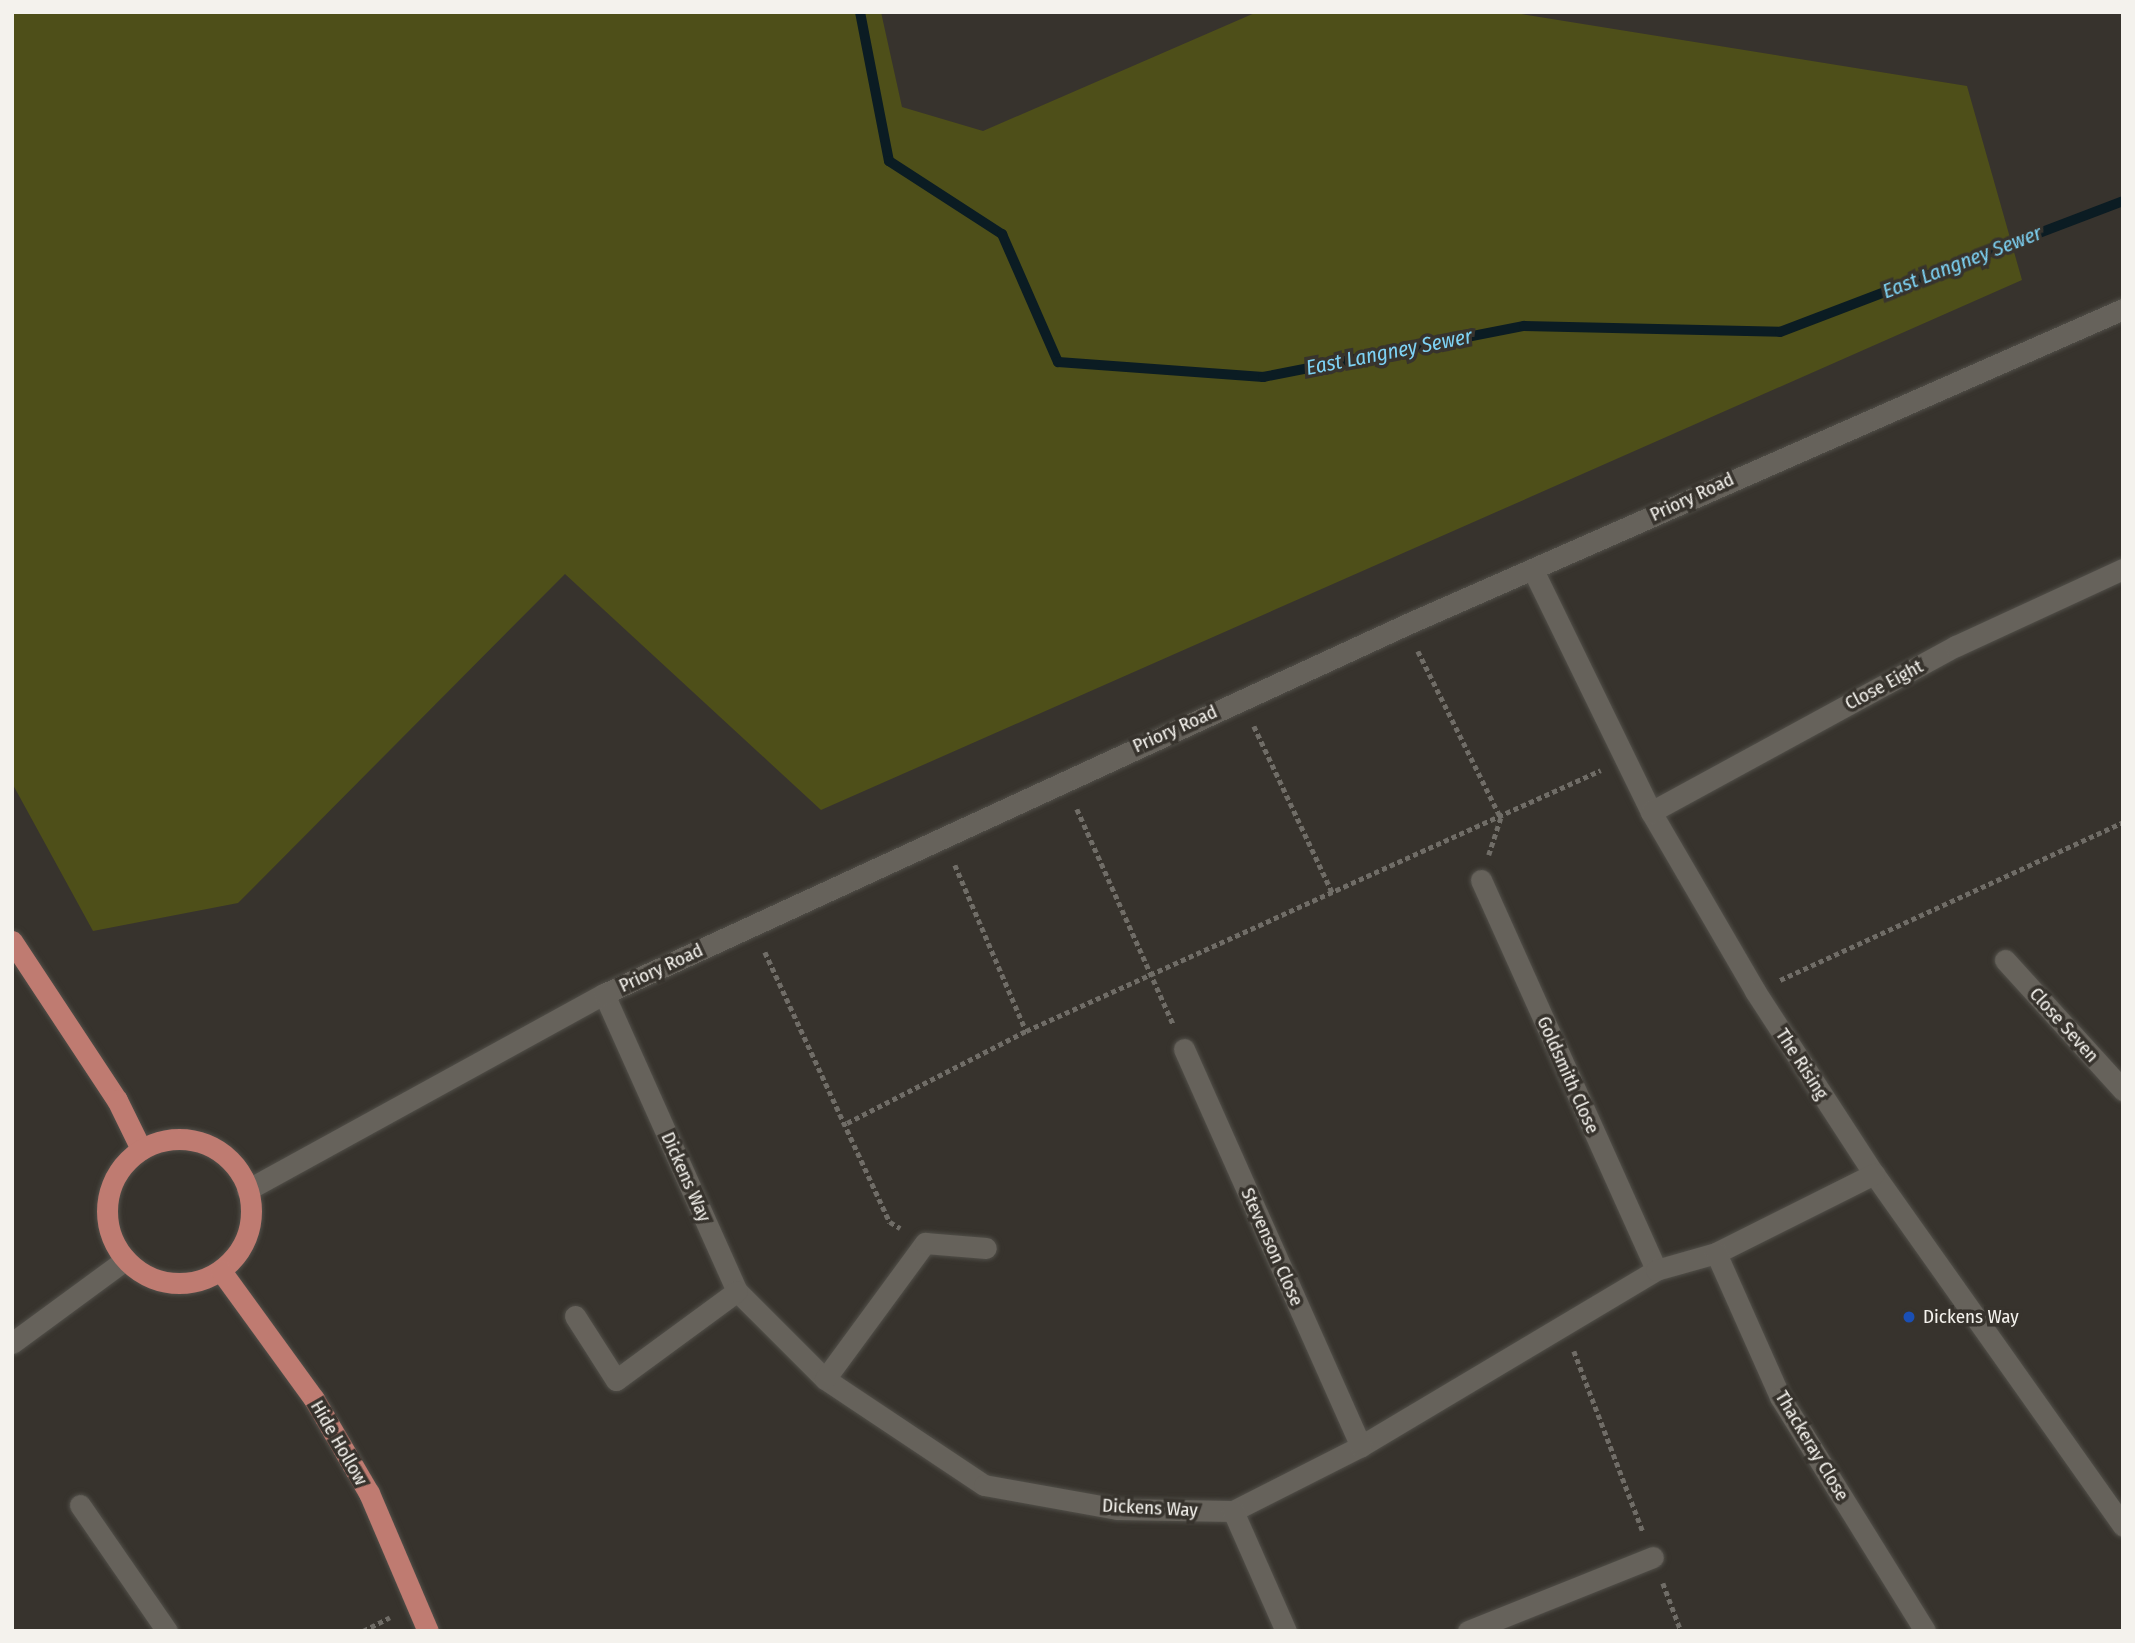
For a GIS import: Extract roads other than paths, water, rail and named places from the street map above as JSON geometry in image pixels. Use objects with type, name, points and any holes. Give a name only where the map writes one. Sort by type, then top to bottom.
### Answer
[{"type":"main road","points":[[12,941],[117,1100],[141,1149]]},
{"type":"main road","points":[[182,1138],[209,1144],[230,1158],[247,1190],[249,1233],[221,1271],[171,1284],[125,1260],[108,1226],[108,1195],[118,1172],[141,1149],[182,1138]]},
{"type":"main road","name":"Hide Hollow","points":[[221,1271],[314,1399],[349,1458],[428,1631]]},
{"type":"street","name":"Priory Road","points":[[247,1190],[604,994],[943,838],[1064,779],[1405,625],[2123,309]]},
{"type":"street","name":"Close Eight","points":[[1651,812],[1956,646],[2123,569]]},
{"type":"street","name":"The Rising","points":[[1533,570],[1651,812],[1755,991],[1874,1174],[2118,1511]]},
{"type":"street","name":"Goldsmith Close","points":[[1481,880],[1656,1270]]},
{"type":"street","name":"Close Seven","points":[[2005,960],[2123,1090]]},
{"type":"street","name":"Dickens Way","points":[[604,994],[737,1292],[825,1378],[984,1485],[1117,1509],[1233,1511],[1360,1446],[1656,1270],[1716,1253],[1874,1174]]},
{"type":"street","name":"Stevenson Close","points":[[1184,1049],[1360,1446]]},
{"type":"street","points":[[825,1378],[925,1243],[986,1248]]},
{"type":"street","name":"Thackeray Close","points":[[1716,1253],[1780,1397],[1925,1631]]},
{"type":"street","points":[[12,1343],[125,1260]]},
{"type":"street","points":[[575,1316],[616,1380],[737,1292]]},
{"type":"street","points":[[80,1505],[167,1631]]},
{"type":"street","points":[[1233,1511],[1286,1631]]},
{"type":"street","points":[[1468,1631],[1653,1557]]},
{"type":"waterway","name":"East Langney Sewer","points":[[860,12],[889,161],[1002,234],[1058,362],[1263,377],[1524,326],[1780,332],[2123,201]]},
{"type":"place","name":"Dickens Way","points":[[1909,1317]]}]
